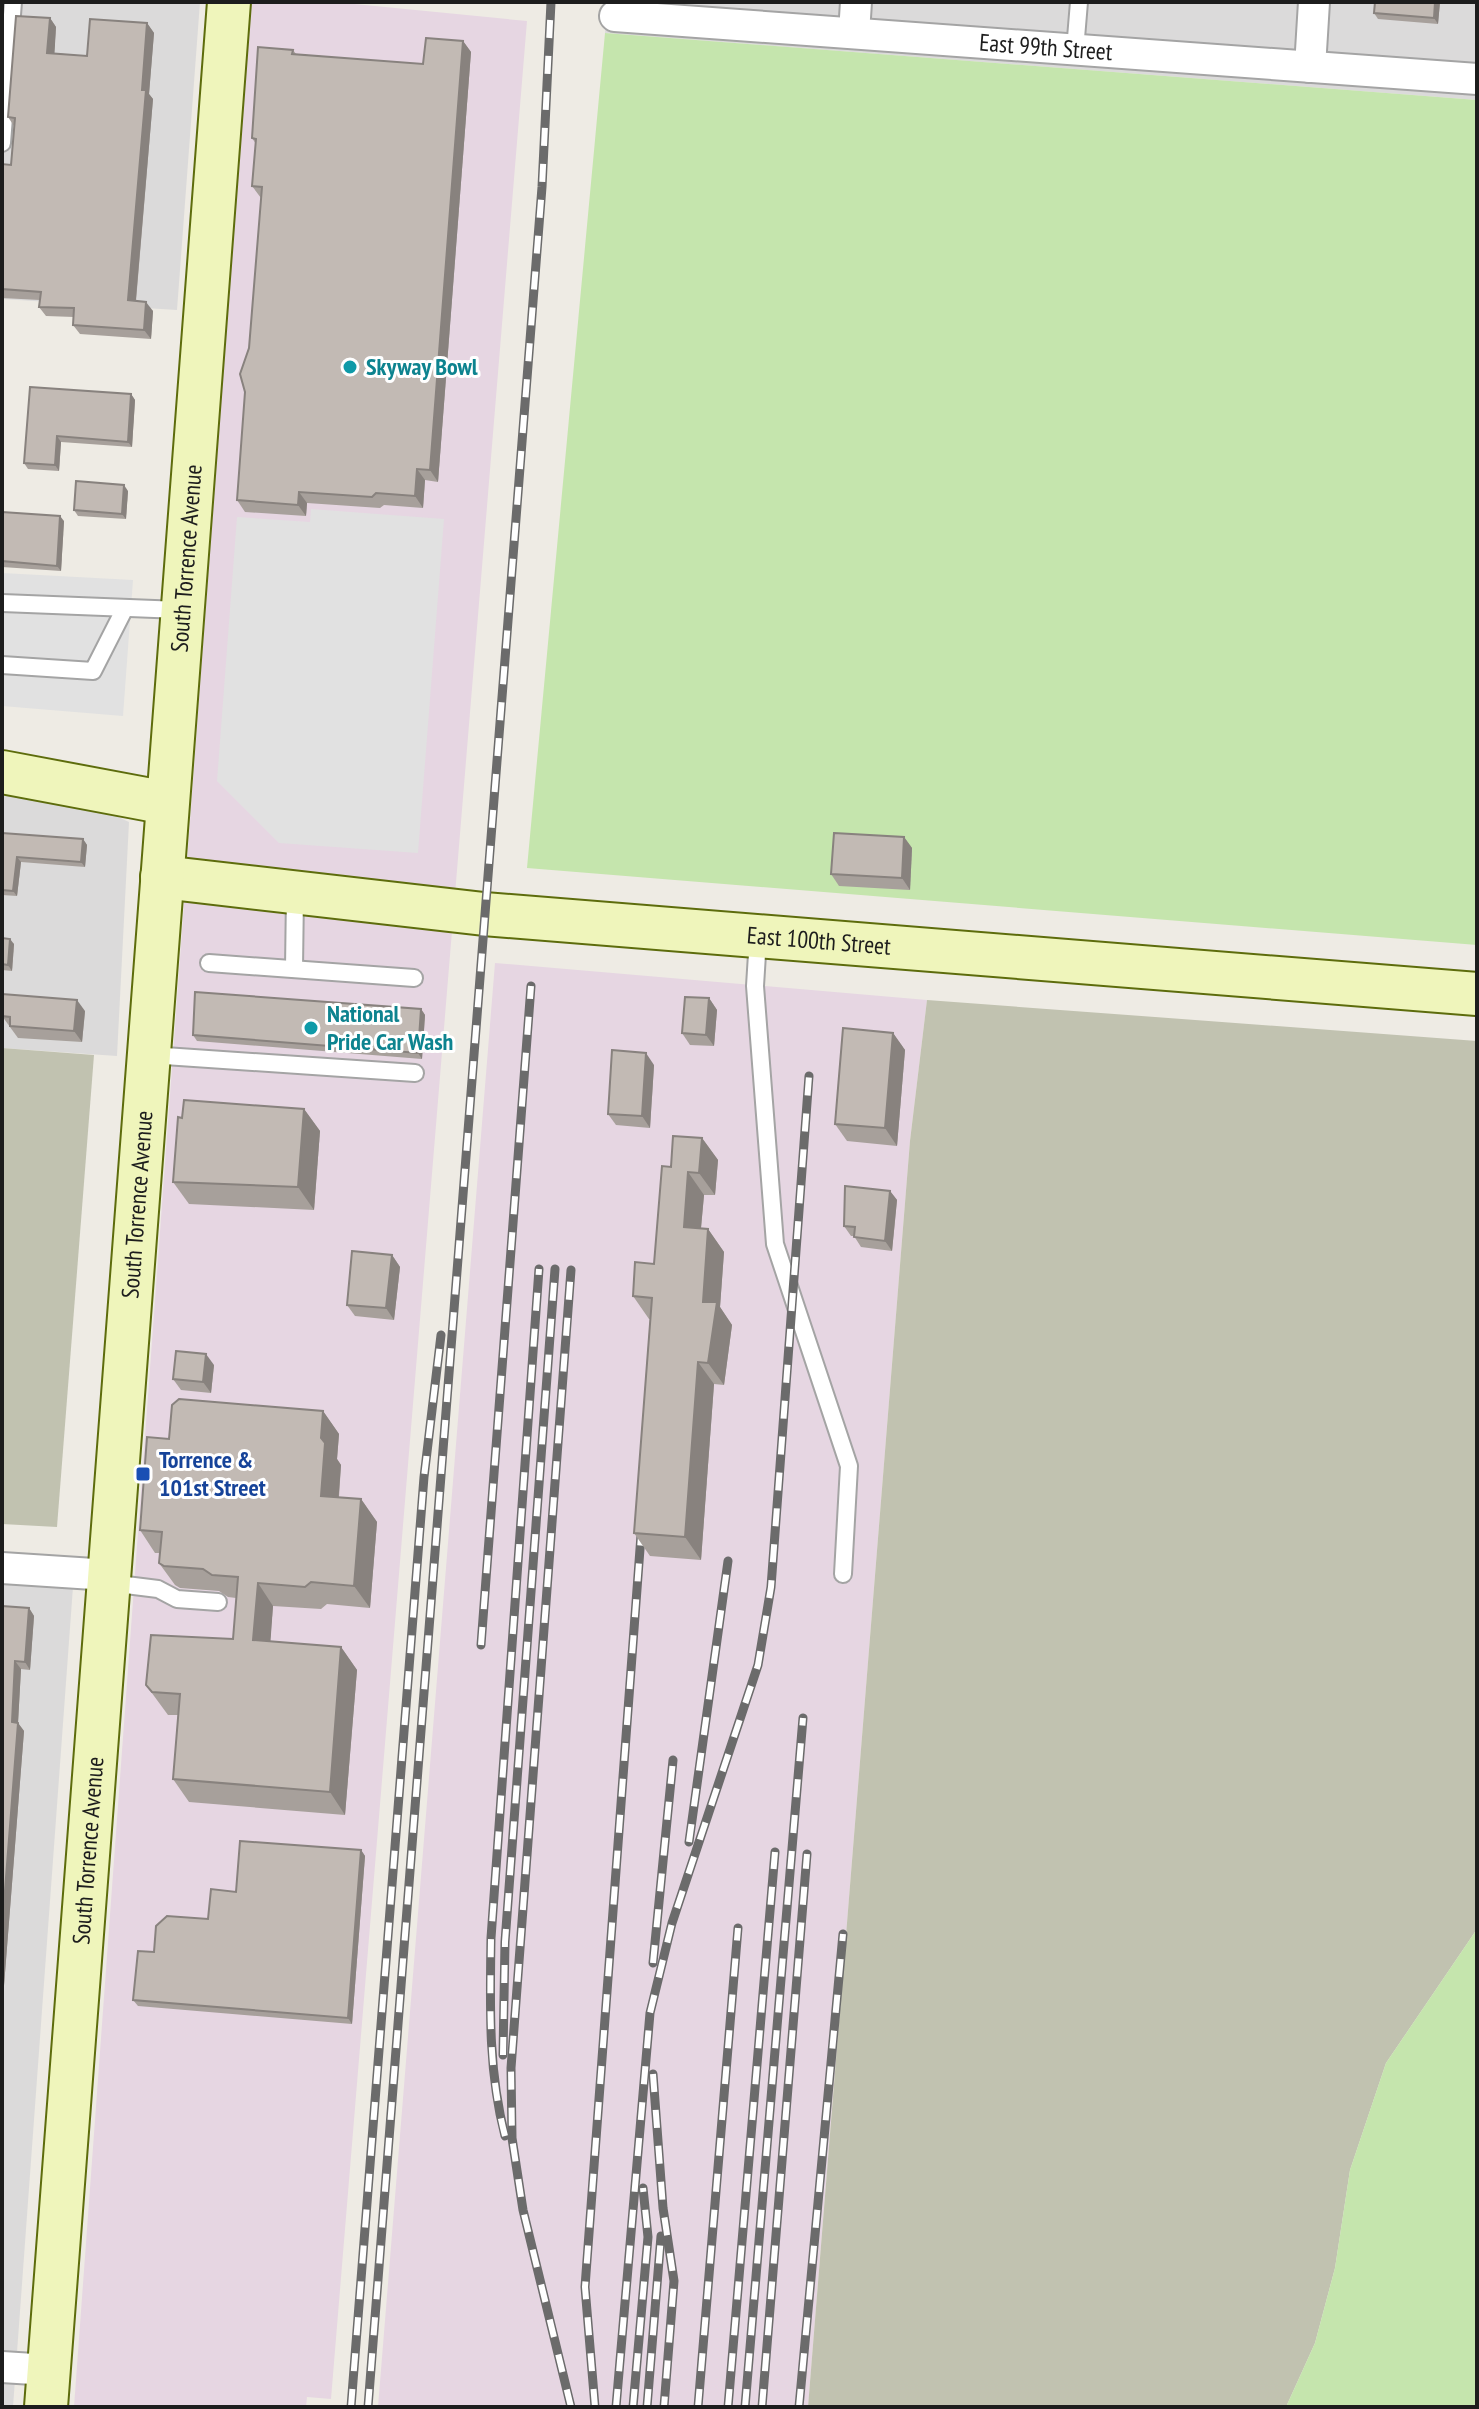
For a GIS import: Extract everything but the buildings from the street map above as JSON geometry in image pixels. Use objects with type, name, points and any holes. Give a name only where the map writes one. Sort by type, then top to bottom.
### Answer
[{"type":"main road","name":"South Torrence Avenue","points":[[48,2388],[229,2]]},
{"type":"main road","points":[[2,772],[167,803]]},
{"type":"main road","name":"East 100th Street","points":[[162,877],[484,914],[1477,994]]},
{"type":"street","points":[[854,33],[856,2]]},
{"type":"street","points":[[1310,67],[1314,2]]},
{"type":"street","name":"East 99th Street","points":[[616,9],[854,33],[1477,79]]},
{"type":"street","points":[[2,1568],[108,1579]]},
{"type":"street","points":[[2,2367],[48,2388]]},
{"type":"lane","points":[[2,143],[13,2]]},
{"type":"lane","points":[[1075,50],[1079,2]]},
{"type":"lane","points":[[2,603],[182,611]]},
{"type":"lane","points":[[2,665],[93,671],[125,608]]},
{"type":"lane","points":[[294,968],[295,892]]},
{"type":"lane","points":[[758,936],[755,986],[775,1244],[849,1466],[843,1574]]},
{"type":"lane","points":[[209,963],[414,978]]},
{"type":"lane","points":[[148,1055],[415,1073]]},
{"type":"lane","points":[[108,1579],[158,1589],[177,1599],[218,1602]]},
{"type":"shaded area","points":[[2,2],[200,2],[177,310],[2,299]]},
{"type":"shaded area","points":[[250,2],[334,2],[527,21],[331,2399],[307,2397],[306,2407],[74,2407]]},
{"type":"shaded area","points":[[607,2],[1477,2],[1477,100],[605,33]]},
{"type":"shaded area","points":[[311,509],[444,519],[418,853],[279,843],[217,781],[237,517],[310,522]]},
{"type":"shaded area","points":[[2,573],[133,580],[123,716],[2,706]]},
{"type":"shaded area","points":[[2,772],[55,788],[129,822],[117,1056],[2,1048]]},
{"type":"shaded area","points":[[495,963],[927,1000],[910,1141],[808,2407],[378,2407]]},
{"type":"shaded area","points":[[927,1000],[1477,1041],[1477,1929],[1386,2063],[1350,2170],[1335,2268],[1315,2343],[1286,2407],[808,2407],[910,1141]]},
{"type":"shaded area","points":[[2,1048],[94,1055],[57,1527],[2,1524]]},
{"type":"shaded area","points":[[2,1568],[74,1573],[13,2407],[2,2407]]},
{"type":"green space","points":[[605,33],[1477,100],[1477,945],[527,868]]},
{"type":"green space","points":[[1477,1929],[1477,2407],[1286,2407],[1315,2343],[1335,2268],[1350,2170],[1386,2063]]},
{"type":"railway","points":[[368,2407],[542,187],[551,2]]},
{"type":"railway","points":[[481,1645],[531,986]]},
{"type":"railway","points":[[616,2407],[650,2013],[672,1923],[758,1665],[771,1587],[809,1076]]},
{"type":"railway","points":[[505,2136],[493,2062],[491,1938],[539,1269]]},
{"type":"railway","points":[[503,2055],[505,1942],[555,1269]]},
{"type":"railway","points":[[571,1270],[511,2068],[512,2138],[523,2210],[571,2407]]},
{"type":"railway","points":[[351,2407],[424,1477],[441,1335]]},
{"type":"railway","points":[[595,2407],[585,2287],[642,1522]]},
{"type":"railway","points":[[689,1842],[728,1561]]},
{"type":"railway","points":[[745,2407],[803,1718]]},
{"type":"railway","points":[[653,1963],[673,1760]]},
{"type":"railway","points":[[728,2407],[775,1852]]},
{"type":"railway","points":[[762,2407],[807,1854]]},
{"type":"railway","points":[[698,2407],[738,1928]]},
{"type":"railway","points":[[799,2407],[843,1934]]},
{"type":"railway","points":[[653,2074],[663,2208],[674,2281],[664,2407]]},
{"type":"railway","points":[[633,2407],[648,2237],[643,2188]]},
{"type":"railway","points":[[647,2407],[661,2236]]},
{"type":"place","name":"Skyway Bowl","points":[[350,367]]},
{"type":"place","name":"National Pride Car Wash","points":[[311,1028]]},
{"type":"place","name":"Torrence & 101st Street","points":[[143,1474]]}]
